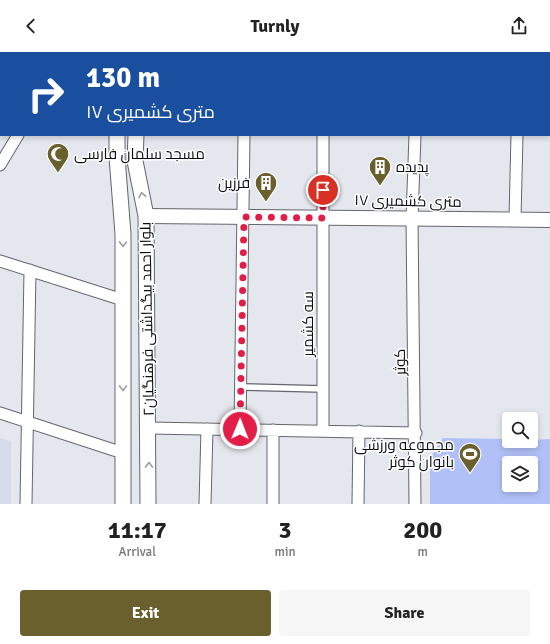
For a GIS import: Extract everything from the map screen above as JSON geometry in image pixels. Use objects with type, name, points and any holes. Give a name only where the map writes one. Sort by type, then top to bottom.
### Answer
[{"type":"main road","name":"بلوار احمد بیگداشتی فرهنگیان۲","points":[[117,136],[117,157],[124,234],[123,504]]},
{"type":"main road","name":"بلوار احمد بیگداشتی فرهنگیان۲","points":[[136,136],[135,161],[146,216],[149,428],[148,504]]},
{"type":"main road","points":[[123,365],[148,366]]},
{"type":"street","points":[[0,165],[17,136]]},
{"type":"street","points":[[240,429],[244,136]]},
{"type":"street","name":"سه کشمیر","points":[[323,136],[323,431]]},
{"type":"street","name":"کوثر","points":[[415,136],[412,219],[416,432],[415,504]]},
{"type":"street","points":[[515,219],[517,136]]},
{"type":"street","name":"۱۷ متری کشمیری","points":[[146,216],[550,220]]},
{"type":"street","points":[[0,261],[123,300]]},
{"type":"street","points":[[26,504],[30,270]]},
{"type":"street","points":[[0,413],[123,453]]},
{"type":"street","points":[[149,428],[416,432]]},
{"type":"street","points":[[205,504],[206,429]]},
{"type":"street","points":[[273,430],[273,504]]},
{"type":"street","points":[[358,504],[359,432]]},
{"type":"lane","points":[[241,387],[323,389]]},
{"type":"shaded area","points":[[0,438],[11,441],[11,504],[0,504]]},
{"type":"shaded area","name":"مجموعه ورزشی بانوان کوثر","points":[[443,438],[502,439],[502,448],[538,448],[538,440],[550,439],[550,504],[430,504],[430,458]]},
{"type":"place","name":"مسجد سلمان فارسی","points":[[58,174]]},
{"type":"place","name":"پدیده","points":[[380,186]]},
{"type":"place","name":"فرزین","points":[[266,202]]},
{"type":"place","name":"مجموعه ورزشی بانوان کوثر","points":[[470,474]]},
{"type":"route","points":[[240,429],[244,217],[323,218],[323,190]]}]
